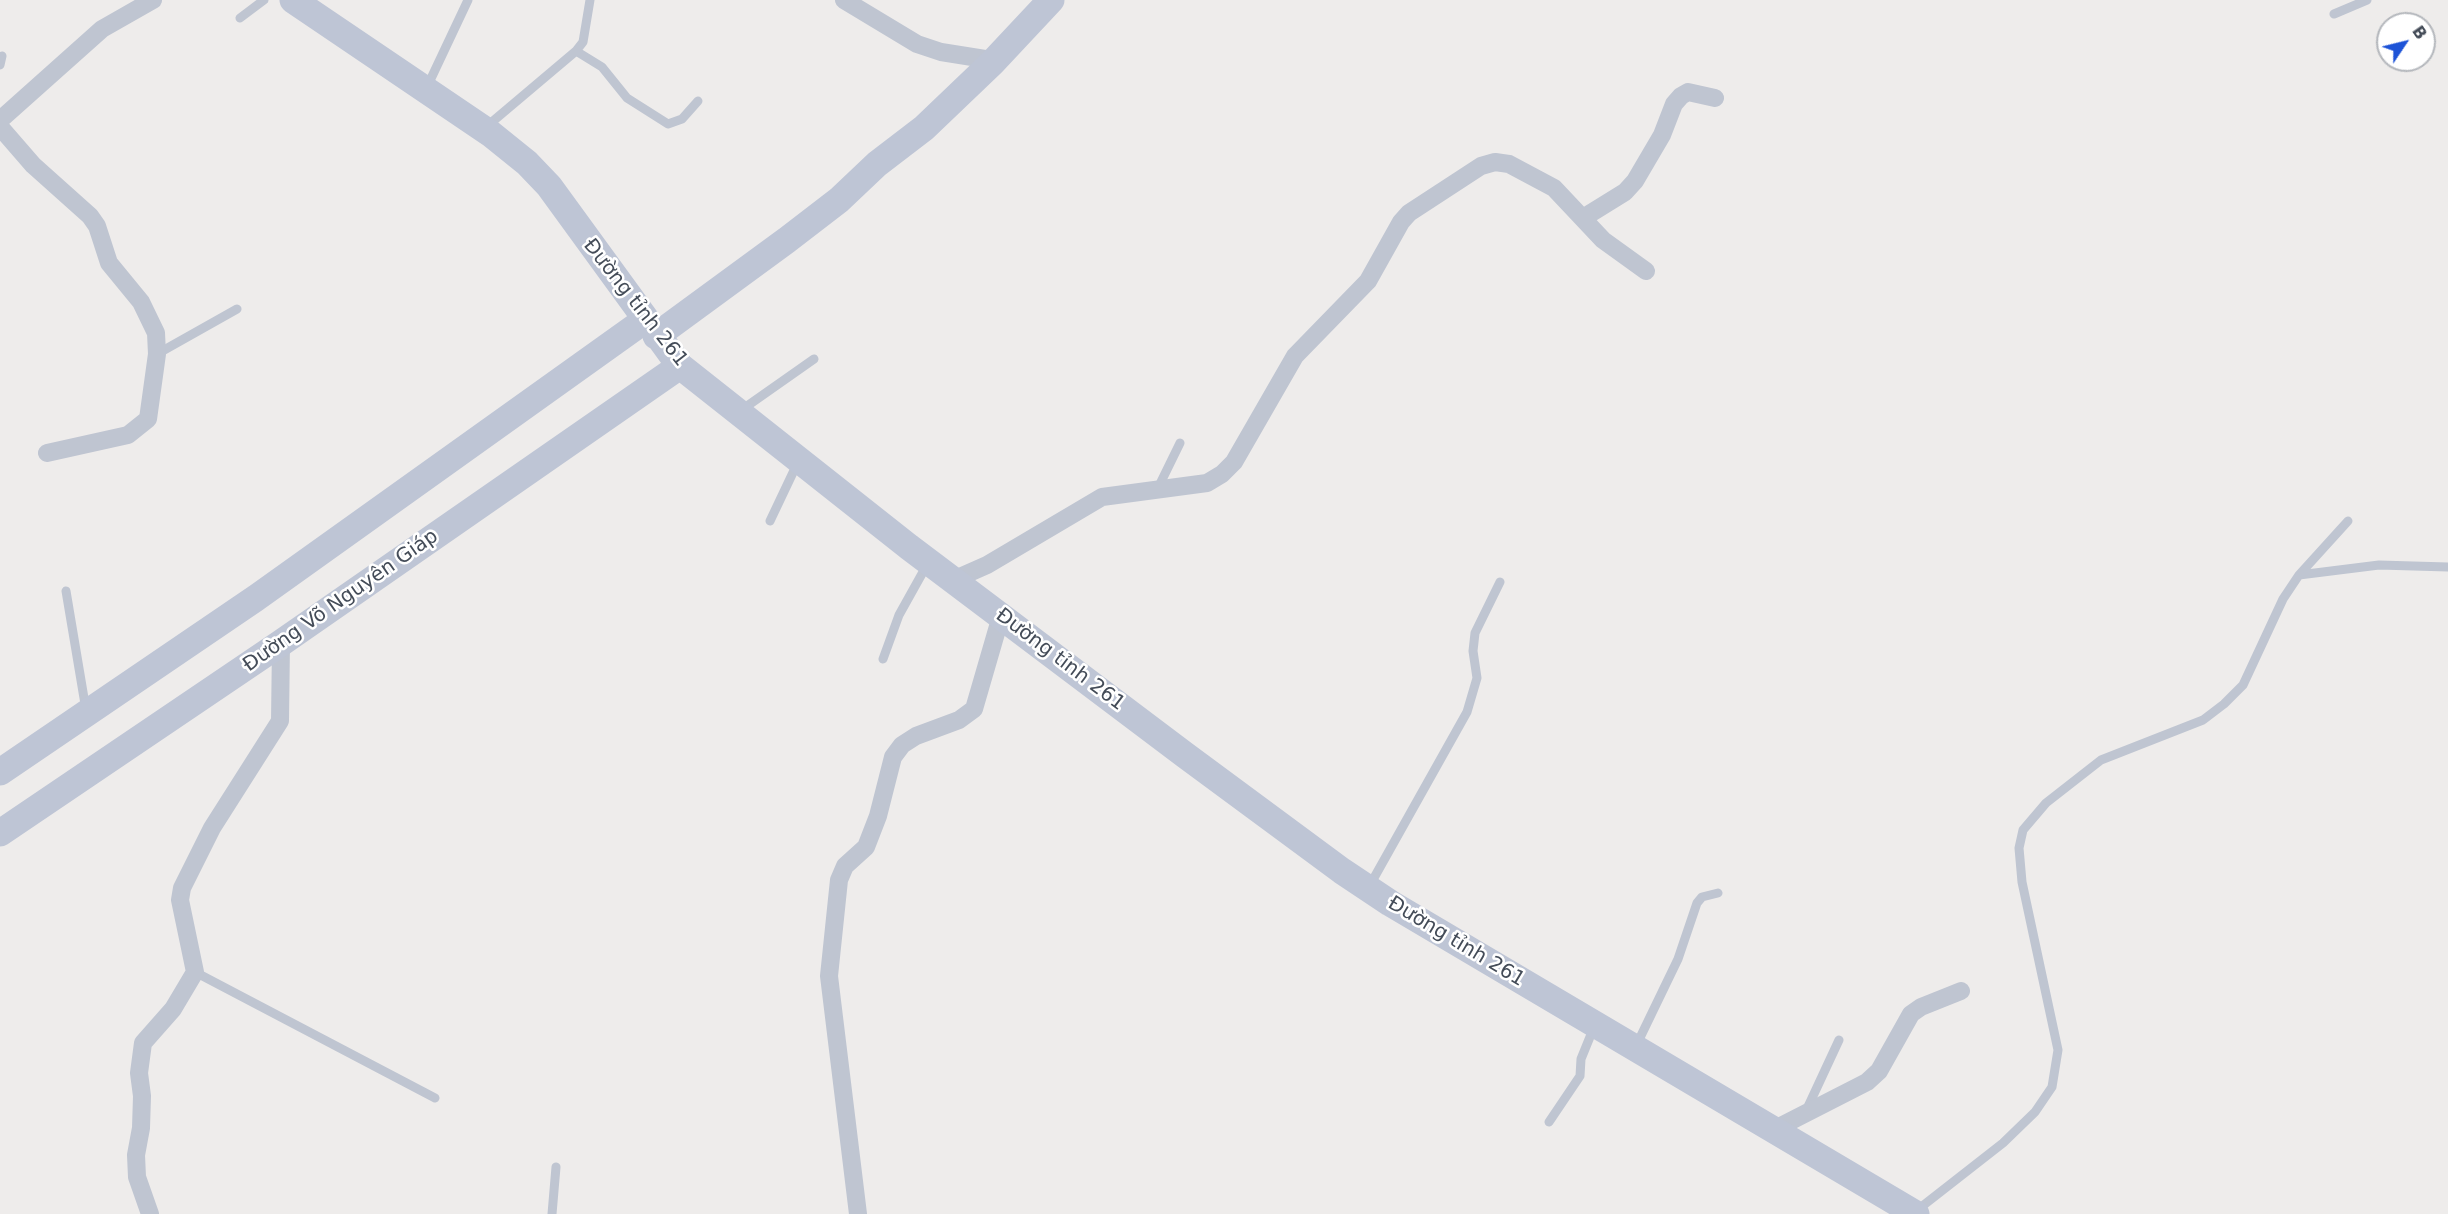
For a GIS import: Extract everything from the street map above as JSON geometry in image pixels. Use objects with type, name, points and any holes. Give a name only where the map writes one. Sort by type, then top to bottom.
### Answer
[{"type":"main road","name":"Đường tỉnh 261","points":[[293,0],[483,129],[527,163],[549,186],[650,328],[680,366],[1001,616],[1368,889],[1915,1213]]},
{"type":"main road","points":[[0,772],[650,328],[788,240],[839,200],[877,164],[924,128],[992,63],[1051,0]]},
{"type":"main road","name":"Đường Võ Nguyên Giáp","points":[[0,833],[281,643],[680,366]]},
{"type":"street","points":[[48,453],[128,435],[148,419],[157,354],[156,333],[151,319],[109,262],[97,226],[90,216],[33,165],[1,119],[72,53],[102,29],[153,0]]},
{"type":"street","points":[[844,0],[863,5],[917,44],[941,52],[985,59],[992,63]]},
{"type":"street","points":[[1583,218],[1625,192],[1635,182],[1662,135],[1674,104],[1681,96],[1688,92],[1715,98]]},
{"type":"street","points":[[953,580],[987,565],[1102,497],[1207,483],[1222,474],[1234,462],[1295,356],[1368,281],[1401,222],[1409,213],[1481,166],[1495,162],[1509,164],[1554,188],[1603,240],[1646,271]]},
{"type":"street","points":[[858,1214],[829,975],[839,880],[845,866],[866,847],[878,816],[893,757],[902,745],[916,736],[959,720],[974,710],[1001,616]]},
{"type":"street","points":[[150,1214],[137,1176],[136,1155],[141,1128],[142,1096],[139,1059],[142,1043],[173,1010],[195,972],[180,900],[182,888],[212,828],[280,721],[281,643]]},
{"type":"street","points":[[1775,1129],[1867,1082],[1880,1071],[1911,1014],[1921,1007],[1961,992]]},
{"type":"lane","points":[[240,18],[264,0]]},
{"type":"lane","points":[[425,90],[468,0]]},
{"type":"lane","points":[[483,129],[576,51],[583,42],[590,0]]},
{"type":"lane","points":[[2334,14],[2367,0]]},
{"type":"lane","points":[[576,51],[602,67],[627,98],[668,124],[682,119],[698,101]]},
{"type":"lane","points":[[157,354],[237,309]]},
{"type":"lane","points":[[740,411],[814,359]]},
{"type":"lane","points":[[1158,488],[1180,443]]},
{"type":"lane","points":[[770,521],[799,459]]},
{"type":"lane","points":[[1915,1213],[2003,1143],[2035,1112],[2052,1087],[2058,1050],[2022,882],[2019,848],[2023,830],[2046,803],[2101,760],[2203,720],[2224,704],[2242,685],[2283,599],[2300,575],[2348,521]]},
{"type":"lane","points":[[883,658],[899,615],[929,561]]},
{"type":"lane","points":[[2300,575],[2379,565],[2448,567]]},
{"type":"lane","points":[[1368,889],[1467,712],[1477,678],[1473,651],[1475,633],[1500,582]]},
{"type":"lane","points":[[66,591],[87,713]]},
{"type":"lane","points":[[1636,1048],[1678,959],[1696,903],[1702,897],[1718,893]]},
{"type":"lane","points":[[195,972],[435,1098]]},
{"type":"lane","points":[[1549,1122],[1580,1076],[1581,1059],[1595,1024]]},
{"type":"lane","points":[[1805,1114],[1839,1040]]},
{"type":"lane","points":[[552,1214],[556,1167]]}]
